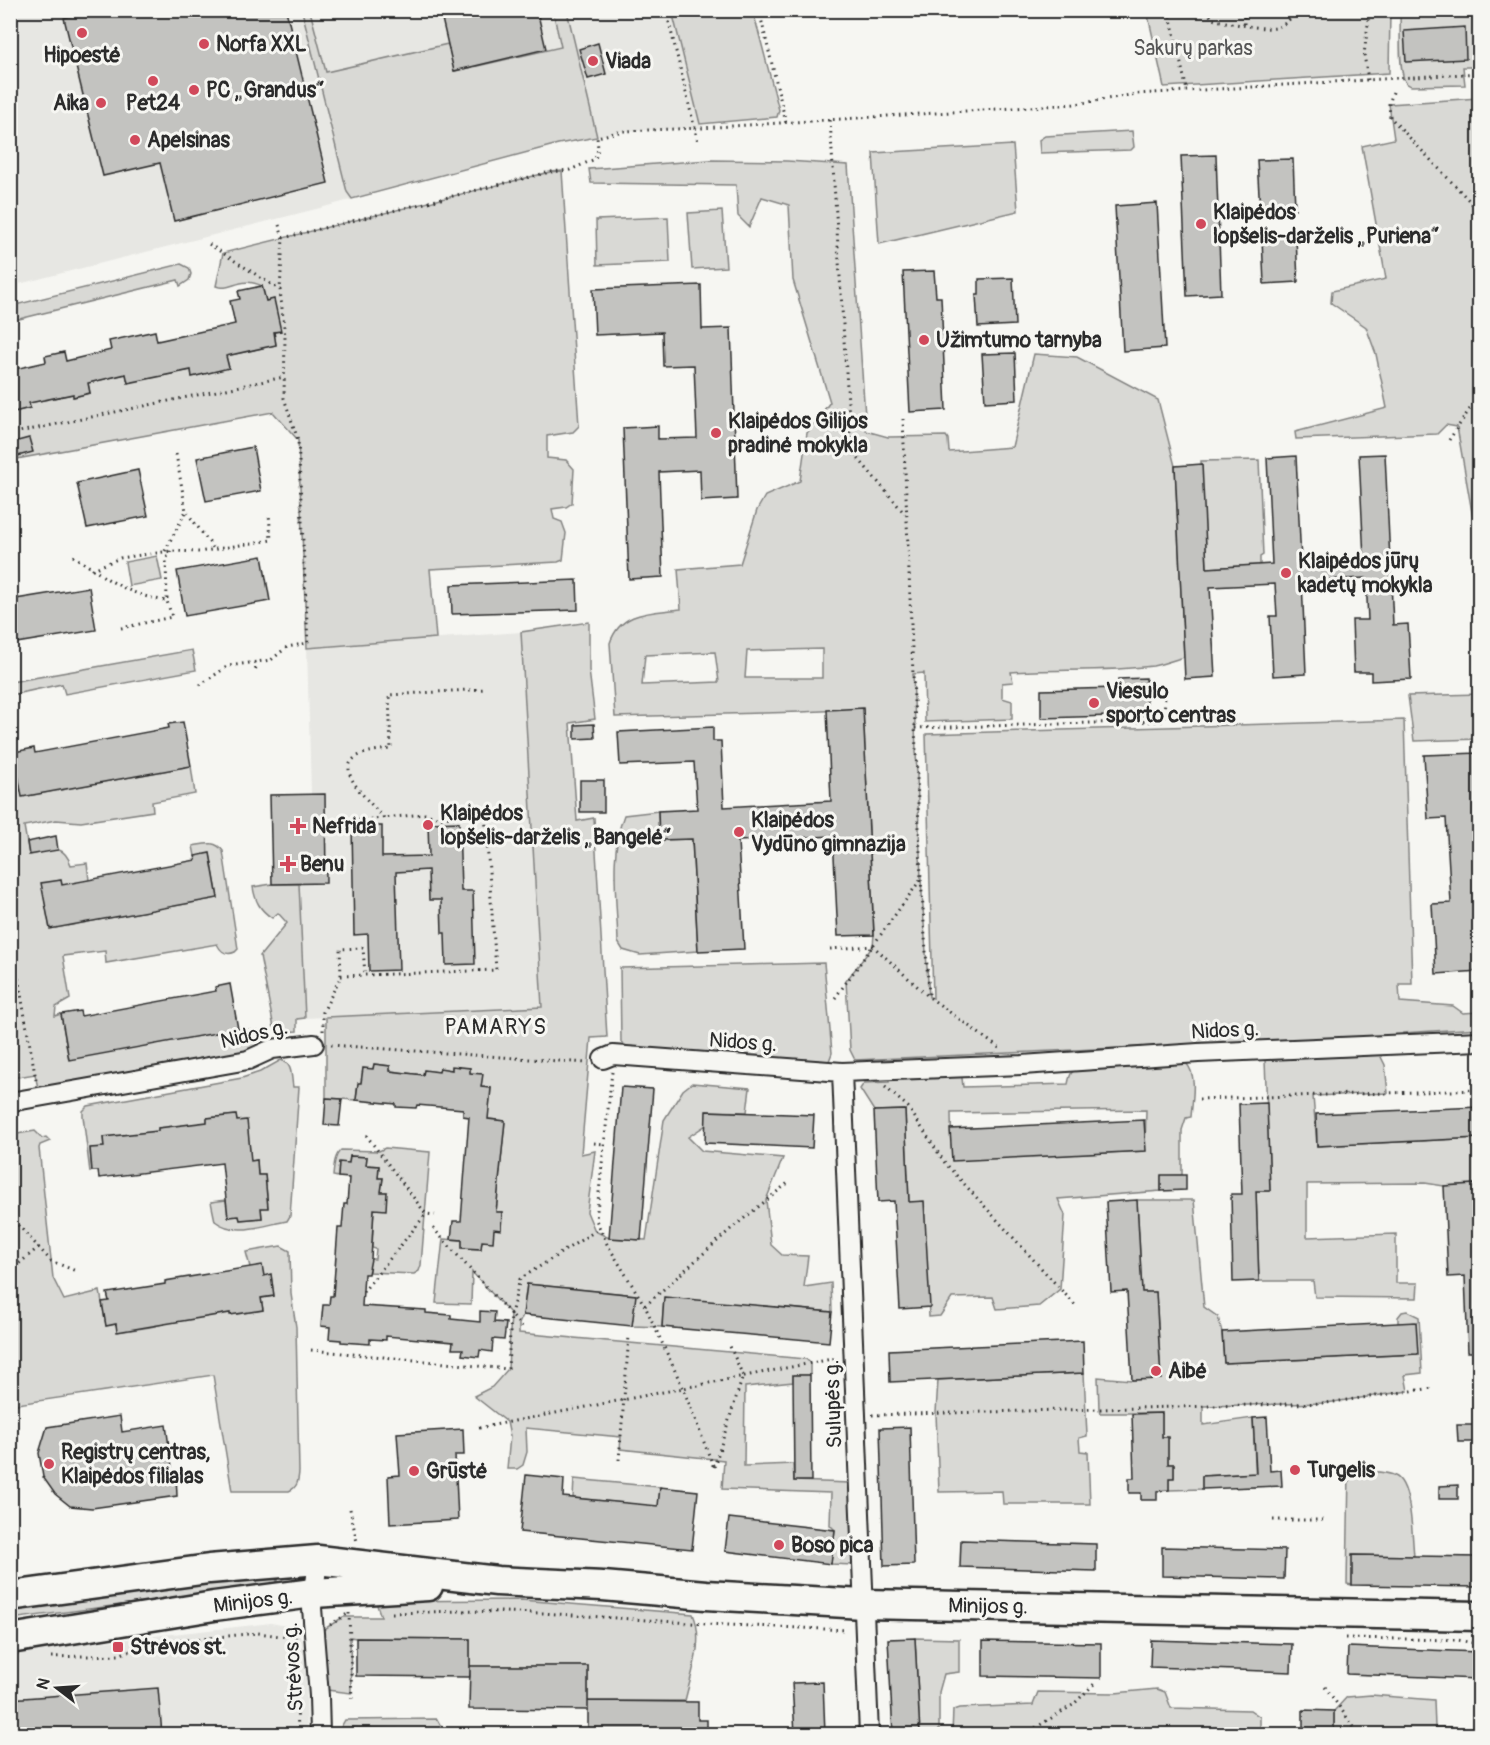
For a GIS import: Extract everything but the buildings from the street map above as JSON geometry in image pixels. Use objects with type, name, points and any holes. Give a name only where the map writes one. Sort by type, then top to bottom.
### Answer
[{"type":"main road","name":"Minijos g.","points":[[10,1596],[209,1569],[318,1560],[497,1581],[603,1586],[706,1595],[864,1616],[1479,1616]]},
{"type":"main road","name":"Minijos g.","points":[[10,1639],[84,1629],[214,1606],[313,1593],[497,1581]]},
{"type":"street","name":"Nidos g.","points":[[608,1057],[842,1072],[1479,1041]]},
{"type":"street","name":"Nidos g.","points":[[10,1102],[248,1060],[272,1049],[318,1044]]},
{"type":"street","name":"Sulupės g.","points":[[842,1072],[870,1734]]},
{"type":"street","name":"Strėvos g.","points":[[318,1560],[313,1593],[313,1636],[320,1734]]},
{"type":"path","points":[[666,10],[698,142]]},
{"type":"path","points":[[759,10],[786,123]]},
{"type":"path","points":[[1169,10],[1187,91]]},
{"type":"path","points":[[1206,10],[1212,19],[1276,28],[1299,10]]},
{"type":"path","points":[[1244,24],[1245,10]]},
{"type":"path","points":[[1368,80],[1364,54],[1370,10]]},
{"type":"path","points":[[283,238],[550,172],[570,170],[594,159],[598,149],[597,136],[623,131],[695,129],[1076,104],[1137,94],[1479,73]]},
{"type":"path","points":[[1393,92],[1389,104],[1390,117],[1479,212]]},
{"type":"path","points":[[830,120],[851,450],[906,515]]},
{"type":"path","points":[[200,685],[228,666],[271,660],[287,647],[308,643],[298,440],[284,398],[285,336],[280,290],[283,238],[279,225]]},
{"type":"path","points":[[207,243],[280,290]]},
{"type":"path","points":[[10,427],[19,432],[284,377]]},
{"type":"path","points":[[1449,440],[1479,394]]},
{"type":"path","points":[[903,419],[921,879],[929,997]]},
{"type":"path","points":[[176,454],[186,511],[214,549]]},
{"type":"path","points":[[165,551],[186,511]]},
{"type":"path","points":[[93,569],[120,558],[171,550],[199,552],[271,540],[269,513]]},
{"type":"path","points":[[121,628],[172,617],[167,601],[166,559],[171,550]]},
{"type":"path","points":[[73,556],[114,585],[149,599],[167,601]]},
{"type":"path","points":[[255,662],[256,672]]},
{"type":"path","points":[[384,818],[352,782],[348,774],[349,766],[354,759],[371,750],[391,749],[389,695],[485,689]]},
{"type":"path","points":[[915,728],[1164,721],[1165,693]]},
{"type":"path","points":[[341,976],[496,970],[485,814],[441,818],[425,814],[351,821]]},
{"type":"path","points":[[835,998],[921,879]]},
{"type":"path","points":[[10,931],[39,1097]]},
{"type":"path","points":[[830,949],[873,946],[929,997],[1022,1065]]},
{"type":"path","points":[[365,975],[363,948],[340,949],[341,976],[323,1012],[318,1044],[587,1063],[608,1057],[604,1144],[596,1220],[607,1244],[645,1306],[683,1388],[714,1468],[743,1376],[729,1344]]},
{"type":"path","points":[[883,1070],[885,1089],[908,1107],[945,1163],[1075,1305]]},
{"type":"path","points":[[1199,1099],[1479,1090]]},
{"type":"path","points":[[366,1135],[426,1214],[435,1215]]},
{"type":"path","points":[[594,1143],[604,1144]]},
{"type":"path","points":[[645,1306],[732,1228],[788,1183]]},
{"type":"path","points":[[363,1293],[426,1214]]},
{"type":"path","points":[[10,1216],[51,1261],[76,1271]]},
{"type":"path","points":[[433,1228],[522,1327]]},
{"type":"path","points":[[311,1350],[508,1369],[511,1314],[520,1279],[600,1228]]},
{"type":"path","points":[[10,1271],[39,1247]]},
{"type":"path","points":[[619,1460],[629,1336]]},
{"type":"path","points":[[479,1428],[853,1355]]},
{"type":"path","points":[[856,1416],[1326,1404],[1433,1388]]},
{"type":"path","points":[[1273,1520],[1327,1520]]},
{"type":"path","points":[[382,1613],[542,1612],[838,1631],[864,1616]]},
{"type":"path","points":[[48,1657],[119,1655],[146,1644],[258,1633],[295,1637],[313,1636],[349,1614],[360,1613]]},
{"type":"path","points":[[295,1637],[298,1734]]},
{"type":"path","points":[[1338,1638],[1457,1640],[1479,1644]]},
{"type":"path","points":[[1025,1734],[1073,1705],[1094,1684]]},
{"type":"path","points":[[1325,1687],[1359,1734]]},
{"type":"shaded area","points":[[10,11],[672,11],[701,128],[623,131],[558,144],[320,208],[11,286]]},
{"type":"shaded area","name":"Klaipėdos lopšelis-darželis „Bangelė“","points":[[521,632],[542,1007],[305,1018],[299,884],[326,883],[325,794],[311,794],[307,648]]},
{"type":"shaded area","points":[[271,1623],[292,1627],[306,1647],[307,1734],[11,1734],[10,1652]]},
{"type":"green space","points":[[302,11],[310,11],[326,72],[448,44],[455,71],[561,47],[553,11],[567,11],[597,137],[558,144],[352,199],[347,192]]},
{"type":"green space","points":[[672,11],[753,11],[779,110],[777,117],[700,124]]},
{"type":"green space","name":"Sakurų parkas","points":[[1147,11],[1390,11],[1389,73],[1164,87]]},
{"type":"green space","points":[[1400,11],[1479,11],[1479,67],[1463,67],[1465,85],[1411,86],[1406,83],[1401,64]]},
{"type":"green space","points":[[1480,98],[1479,552],[1457,427],[1446,425],[1437,434],[1296,439],[1295,432],[1387,408],[1376,354],[1366,327],[1331,303],[1332,291],[1386,279],[1362,146],[1394,139],[1389,104]]},
{"type":"green space","points":[[1132,131],[1134,147],[1131,150],[1040,153],[1039,140],[1045,136]]},
{"type":"green space","points":[[1013,145],[1018,211],[879,244],[873,153]]},
{"type":"green space","points":[[709,160],[787,161],[848,165],[866,431],[888,437],[946,436],[949,452],[1012,447],[1034,354],[1077,357],[1158,400],[1175,466],[1184,657],[1157,665],[1135,668],[1011,672],[1013,682],[1002,683],[1002,698],[1012,701],[1012,719],[925,722],[924,673],[913,674],[921,879],[929,997],[933,998],[926,734],[1404,720],[1412,984],[1399,984],[1400,1002],[1453,1006],[1463,1013],[1479,1012],[1479,1028],[1403,1033],[1403,1038],[1268,1041],[855,1060],[850,1050],[846,981],[873,946],[874,935],[863,709],[615,717],[610,643],[615,632],[622,624],[639,615],[681,609],[678,569],[740,564],[757,510],[765,496],[800,481],[807,433],[830,402],[793,280],[789,205],[762,197],[749,227],[738,216],[736,185],[591,183],[589,169]],"holes":[[[822,649],[822,678],[745,678],[747,651]],[[715,652],[719,682],[642,685],[645,655]]]},
{"type":"green space","points":[[562,171],[579,426],[573,432],[547,436],[547,458],[566,460],[574,469],[572,503],[566,507],[552,509],[554,519],[562,522],[566,533],[563,560],[430,569],[436,638],[307,648],[298,440],[273,412],[11,460],[10,413],[30,408],[29,403],[90,393],[88,383],[126,374],[128,382],[191,370],[192,376],[229,368],[226,356],[276,345],[274,332],[280,331],[266,301],[262,286],[248,282],[226,287],[216,286],[223,253],[550,172]]},
{"type":"green space","points":[[722,211],[726,267],[692,269],[688,213]]},
{"type":"green space","points":[[668,217],[670,262],[597,265],[596,220]]},
{"type":"green space","points":[[181,264],[189,268],[191,274],[189,280],[180,286],[178,280],[11,321],[11,306]]},
{"type":"green space","points":[[1259,460],[1263,555],[1260,557],[1260,565],[1207,568],[1201,461]]},
{"type":"green space","points":[[157,556],[162,580],[129,586],[125,562]]},
{"type":"green space","points":[[589,622],[589,670],[595,719],[570,723],[577,821],[594,818],[607,1037],[591,1038],[581,1154],[595,1151],[587,1212],[595,1231],[609,1238],[646,1240],[664,1120],[683,1090],[692,1083],[750,1088],[747,1112],[707,1111],[706,1125],[688,1137],[702,1151],[783,1158],[766,1200],[771,1245],[782,1255],[808,1256],[804,1287],[831,1283],[832,1312],[664,1298],[662,1327],[632,1326],[635,1295],[527,1284],[519,1333],[806,1359],[810,1363],[810,1375],[793,1375],[793,1382],[745,1387],[744,1466],[793,1464],[794,1481],[850,1483],[853,1565],[831,1564],[835,1530],[830,1525],[831,1493],[722,1489],[724,1460],[620,1449],[621,1437],[526,1428],[527,1452],[523,1465],[517,1469],[507,1469],[510,1436],[507,1422],[474,1396],[492,1387],[508,1369],[511,1314],[472,1272],[471,1304],[436,1303],[443,1239],[462,1240],[462,1248],[480,1249],[482,1241],[494,1229],[501,1229],[502,1212],[496,1212],[505,1121],[481,1118],[489,1108],[491,1088],[481,1087],[482,1075],[470,1073],[470,1068],[452,1067],[452,1070],[440,1069],[439,1072],[424,1070],[423,1075],[390,1071],[390,1066],[374,1064],[373,1069],[363,1068],[356,1100],[326,1098],[326,1017],[542,1007],[521,632]]},
{"type":"green space","points":[[192,650],[196,670],[65,694],[62,684],[11,695],[11,682]]},
{"type":"green space","points":[[1479,694],[1479,739],[1414,741],[1408,696]]},
{"type":"green space","points":[[191,766],[195,794],[152,802],[153,811],[81,822],[56,820],[24,826],[29,855],[59,850],[64,852],[71,865],[87,863],[89,880],[63,892],[61,880],[42,884],[50,929],[218,898],[210,854],[195,856],[193,846],[217,845],[223,851],[238,949],[232,953],[226,953],[217,944],[106,963],[105,951],[63,956],[70,999],[56,1007],[55,1016],[61,1014],[69,1059],[238,1029],[257,1030],[259,1040],[257,1046],[245,1053],[38,1088],[35,1074],[11,1078],[11,791],[21,790],[23,797]]},
{"type":"green space","points":[[658,811],[659,840],[692,839],[698,951],[640,955],[623,950],[618,942],[615,861],[619,830],[624,815]]},
{"type":"green space","points":[[299,884],[305,1018],[297,1019],[297,1031],[280,1032],[274,1028],[260,956],[287,923],[278,913],[272,918],[257,901],[253,887]]},
{"type":"green space","points":[[824,963],[832,1053],[829,1061],[629,1048],[621,1042],[620,968]]},
{"type":"green space","points":[[1380,1055],[1385,1065],[1388,1093],[1313,1096],[1317,1146],[1479,1138],[1479,1277],[1474,1184],[1444,1186],[1425,1183],[1307,1184],[1307,1237],[1396,1234],[1396,1283],[1418,1283],[1417,1298],[1315,1297],[1313,1281],[1259,1281],[1256,1191],[1270,1191],[1265,1060]]},
{"type":"green space","points":[[281,1060],[290,1067],[293,1087],[299,1087],[290,1216],[287,1221],[241,1229],[223,1226],[215,1221],[211,1202],[226,1200],[228,1217],[239,1216],[240,1220],[262,1218],[261,1208],[268,1207],[265,1175],[258,1175],[257,1160],[243,1162],[250,1151],[246,1120],[237,1121],[236,1115],[207,1118],[208,1131],[158,1128],[159,1136],[103,1137],[104,1147],[90,1149],[92,1171],[90,1172],[83,1116],[83,1111],[88,1106],[242,1078],[260,1072]]},
{"type":"green space","points":[[1186,1063],[1192,1074],[1193,1088],[1191,1117],[1186,1118],[1182,1130],[1182,1175],[1161,1176],[1161,1191],[1058,1199],[1065,1215],[1060,1289],[1039,1306],[997,1309],[993,1297],[952,1298],[940,1316],[929,1317],[924,1202],[909,1202],[905,1110],[874,1111],[860,1089],[864,1083],[889,1082],[889,1076],[958,1075],[962,1078],[963,1087],[1068,1084],[1074,1070]],"holes":[[[1146,1110],[1145,1151],[952,1160],[951,1113]]]},
{"type":"green space","points":[[35,1131],[42,1138],[46,1137],[50,1141],[40,1145],[39,1148],[53,1278],[64,1300],[100,1291],[106,1325],[116,1324],[118,1332],[150,1327],[229,1308],[231,1315],[263,1310],[261,1298],[274,1296],[271,1275],[264,1276],[250,1267],[246,1252],[281,1246],[290,1251],[291,1294],[296,1327],[299,1472],[294,1488],[289,1491],[232,1491],[213,1375],[11,1405],[11,1135]]},
{"type":"green space","points":[[385,1148],[430,1152],[421,1265],[419,1271],[414,1274],[369,1272],[370,1259],[375,1259],[376,1249],[372,1248],[374,1209],[387,1192],[381,1192],[383,1178],[378,1178],[379,1166],[366,1165],[367,1157],[350,1156],[349,1163],[339,1163],[338,1177],[333,1176],[336,1158],[341,1150],[379,1151]]},
{"type":"green space","points":[[1137,1200],[1194,1200],[1204,1307],[1218,1317],[1222,1332],[1224,1363],[1417,1354],[1416,1323],[1398,1323],[1398,1317],[1402,1312],[1407,1311],[1419,1317],[1422,1373],[1405,1375],[1408,1391],[1326,1403],[1203,1406],[1203,1425],[1253,1418],[1256,1487],[1243,1487],[1242,1474],[1202,1476],[1202,1489],[1169,1490],[1169,1478],[1174,1477],[1174,1464],[1168,1464],[1168,1438],[1162,1437],[1162,1413],[1100,1413],[1099,1409],[1098,1377],[1132,1380],[1161,1378],[1156,1292],[1142,1292]]},
{"type":"green space","points":[[1084,1373],[1087,1436],[1079,1438],[1080,1451],[1088,1452],[1090,1504],[1003,1504],[1002,1491],[939,1492],[936,1413],[938,1380]]},
{"type":"green space","points":[[1349,1471],[1385,1473],[1401,1481],[1408,1500],[1414,1556],[1353,1555],[1352,1585],[1347,1584]]},
{"type":"green space","points":[[574,1479],[660,1487],[658,1513],[643,1505],[573,1498]]},
{"type":"green space","points":[[277,1576],[275,1583],[260,1587],[11,1619],[11,1609],[184,1585]]},
{"type":"green space","points":[[521,1600],[693,1614],[698,1635],[697,1646],[685,1701],[588,1701],[588,1666],[470,1666],[470,1639],[350,1637],[351,1693],[327,1690],[323,1630],[343,1617],[381,1617],[376,1602],[380,1601]]},
{"type":"green space","points":[[915,1638],[959,1639],[959,1672],[944,1674],[939,1692],[939,1734],[920,1734]]},
{"type":"green space","points":[[1157,1689],[1165,1692],[1171,1708],[1250,1710],[1260,1717],[1260,1734],[952,1734],[953,1710],[959,1708],[1033,1705],[1038,1692],[1115,1693]]},
{"type":"green space","points":[[1371,1695],[1434,1700],[1435,1727],[1479,1727],[1479,1734],[1334,1734],[1334,1711],[1347,1697]]},
{"type":"green space","points":[[437,1719],[445,1734],[397,1734],[397,1729],[341,1727],[345,1720]]},
{"type":"place","name":"Hipoestė","points":[[82,33]]},
{"type":"place","name":"Norfa XXL","points":[[204,44]]},
{"type":"place","name":"Viada","points":[[593,61]]},
{"type":"place","name":"Pet24","points":[[153,81]]},
{"type":"place","name":"PC „Grandus“","points":[[194,90]]},
{"type":"place","name":"Aika","points":[[101,103]]},
{"type":"place","name":"Apelsinas","points":[[135,140]]},
{"type":"place","name":"Klaipėdos lopšelis-darželis „Puriena“","points":[[1201,224]]},
{"type":"place","name":"Užimtumo tarnyba","points":[[924,340]]},
{"type":"place","name":"Klaipėdos Gilijos pradinė mokykla","points":[[716,433]]},
{"type":"place","name":"Klaipėdos jūrų kadetų mokykla","points":[[1286,573]]},
{"type":"place","name":"Viesulo sporto centras","points":[[1094,703]]},
{"type":"place","name":"Klaipėdos lopšelis-darželis „Bangelė“","points":[[428,825]]},
{"type":"place","name":"Nefrida","points":[[298,826]]},
{"type":"place","name":"Klaipėdos Vydūno gimnazija","points":[[739,832]]},
{"type":"place","name":"Benu","points":[[288,864]]},
{"type":"place","name":"Aibė","points":[[1156,1371]]},
{"type":"place","name":"Registrų centras, Klaipėdos filialas","points":[[49,1464]]},
{"type":"place","name":"Turgelis","points":[[1295,1470]]},
{"type":"place","name":"Grūstė","points":[[414,1471]]},
{"type":"place","name":"Boso pica","points":[[779,1545]]},
{"type":"place","name":"Strėvos st.","points":[[118,1647]]},
{"type":"district","name":"PAMARYS","points":[[496,1026]]}]
